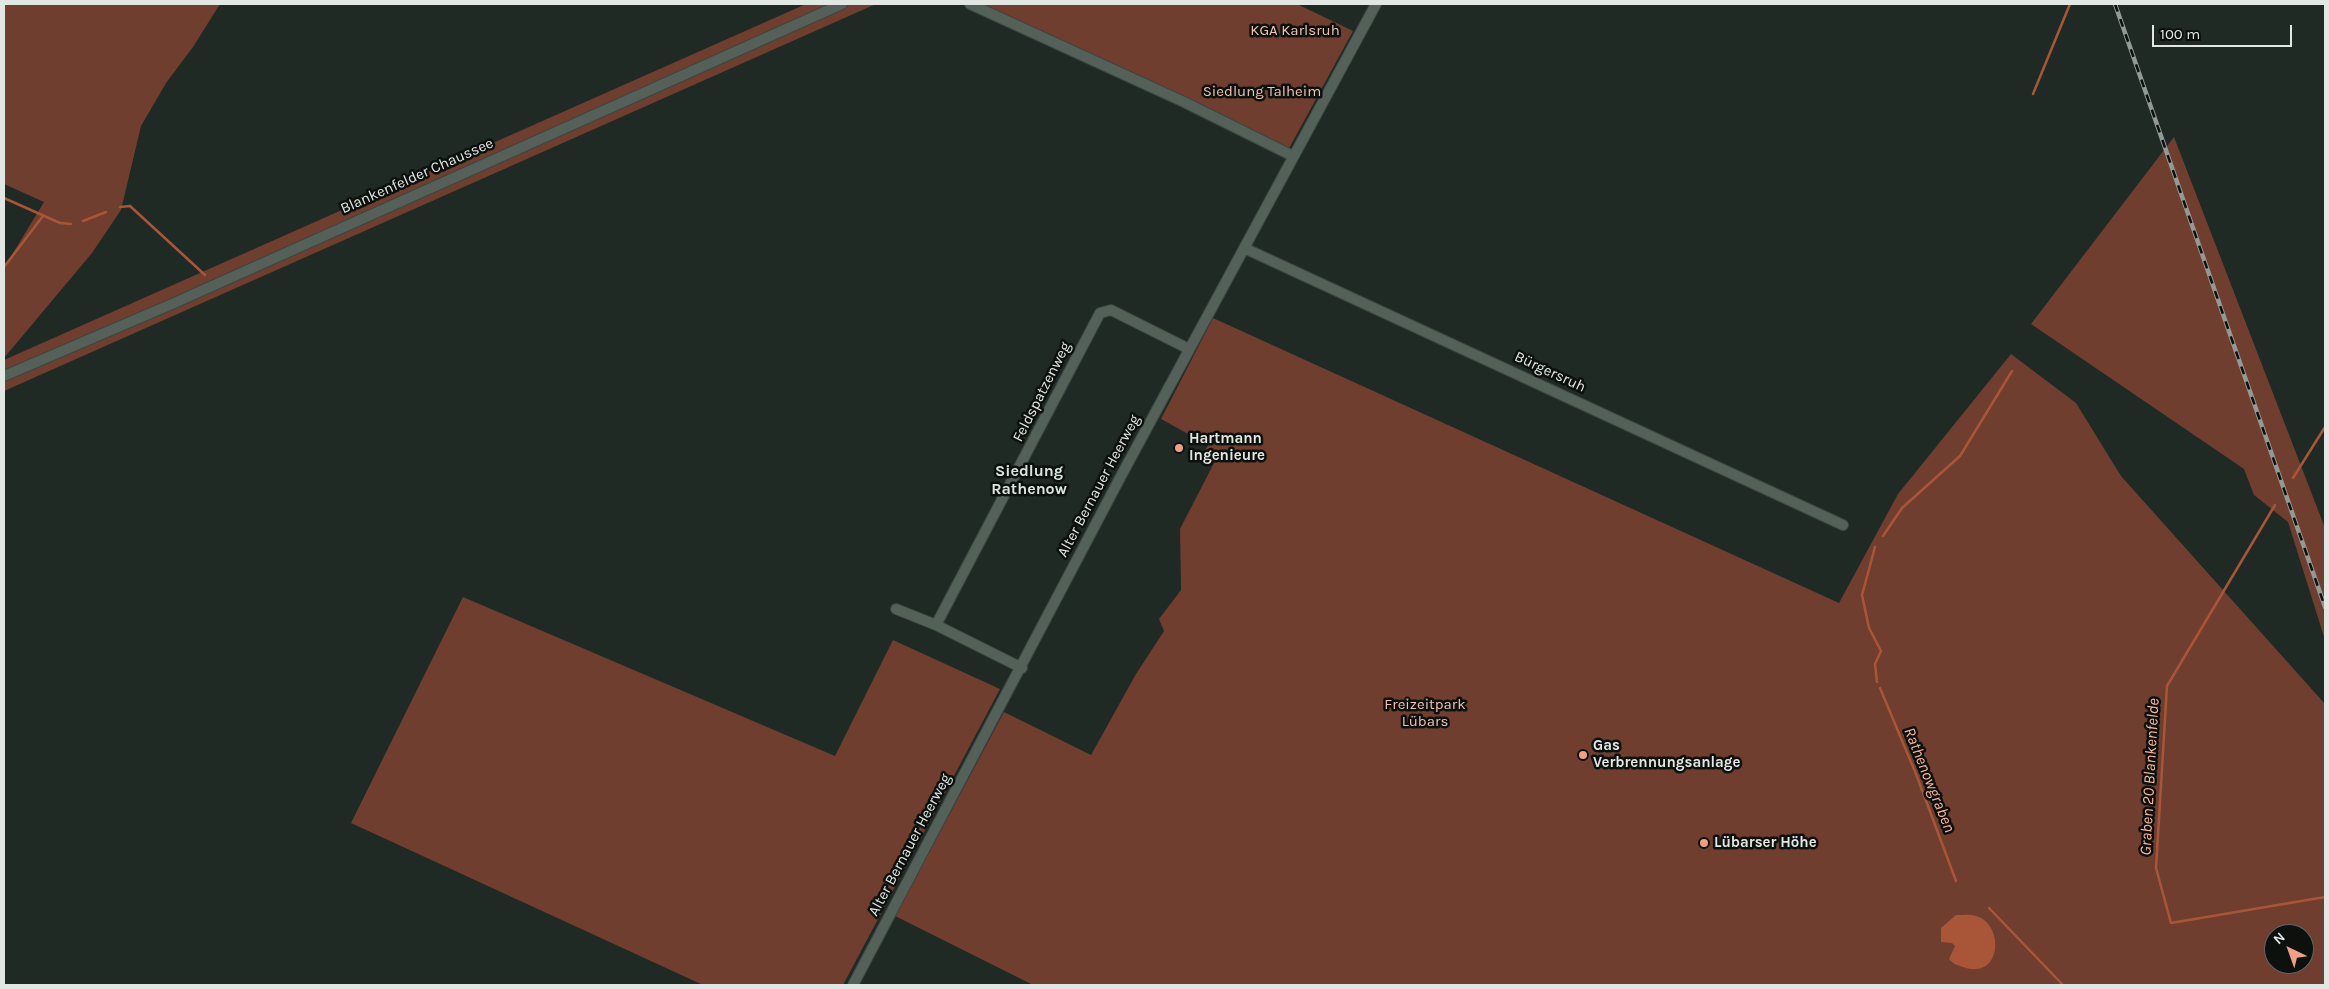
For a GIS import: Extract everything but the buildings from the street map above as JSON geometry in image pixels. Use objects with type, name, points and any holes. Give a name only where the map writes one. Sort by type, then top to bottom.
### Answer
[{"type":"street","name":"Blankenfelder Chaussee","points":[[4,376],[172,304],[842,4]]},
{"type":"street","points":[[970,4],[1176,98],[1293,156]]},
{"type":"street","name":"Alter Bernauer Heerweg","points":[[853,985],[1189,350],[1376,4]]},
{"type":"street","name":"Bürgersruh","points":[[1244,248],[1843,525]]},
{"type":"street","name":"Feldspatzenweg","points":[[936,625],[1100,313],[1111,310],[1189,350]]},
{"type":"street","points":[[896,609],[936,625],[1022,668]]},
{"type":"green space","points":[[4,4],[220,4],[193,47],[166,83],[141,126],[121,210],[92,253],[4,358],[4,268],[44,202],[4,184]]},
{"type":"green space","points":[[806,4],[876,4],[4,391],[4,360]]},
{"type":"green space","name":"Siedlung Talheim","points":[[970,4],[1297,4],[1353,31],[1286,154]]},
{"type":"green space","points":[[2174,137],[2325,528],[2325,640],[2288,522],[2254,495],[2244,469],[2031,324]]},
{"type":"green space","name":"Freizeitpark Lübars","points":[[1213,318],[1839,603],[1898,494],[2011,354],[2076,403],[2121,476],[2325,704],[2325,985],[1033,985],[895,916],[1004,712],[1091,755],[1136,674],[1164,631],[1159,619],[1181,590],[1180,529],[1214,463],[1202,457],[1208,445],[1161,419]]},
{"type":"green space","points":[[463,597],[835,756],[893,640],[1000,689],[843,985],[703,985],[351,823]]},
{"type":"shaded area","points":[[1956,915],[1976,916],[1985,921],[1992,929],[1995,939],[1995,950],[1992,959],[1986,966],[1976,969],[1963,967],[1949,959],[1955,946],[1952,943],[1941,942],[1941,928]]},
{"type":"waterway","points":[[2033,94],[2070,4]]},
{"type":"waterway","points":[[4,198],[60,223],[71,224]]},
{"type":"waterway","points":[[120,207],[130,206],[205,275]]},
{"type":"waterway","points":[[83,221],[106,212]]},
{"type":"waterway","points":[[4,267],[43,216]]},
{"type":"waterway","name":"Rathenowgraben","points":[[1883,536],[1902,508],[1960,456],[2012,371]]},
{"type":"waterway","name":"Graben 20 Blankenfelde","points":[[2293,478],[2325,427]]},
{"type":"waterway","name":"Graben 20 Blankenfelde","points":[[2275,505],[2167,686],[2156,868],[2171,923],[2325,897]]},
{"type":"waterway","name":"Rathenowgraben","points":[[1875,547],[1862,595],[1869,628],[1881,651],[1875,664],[1877,682]]},
{"type":"waterway","name":"Rathenowgraben","points":[[1880,688],[1916,774],[1956,881]]},
{"type":"waterway","name":"Rathenowgraben","points":[[1989,908],[2063,985]]},
{"type":"railway","points":[[2115,4],[2325,607]]},
{"type":"place","name":"Hartmann Ingenieure","points":[[1179,448]]},
{"type":"place","name":"Gas Verbrennungsanlage","points":[[1583,755]]},
{"type":"place","name":"Lübarser Höhe","points":[[1704,843]]},
{"type":"district","name":"Siedlung Rathenow","points":[[1029,480]]},
{"type":"park label","name":"KGA Karlsruh","points":[[1295,31]]}]
